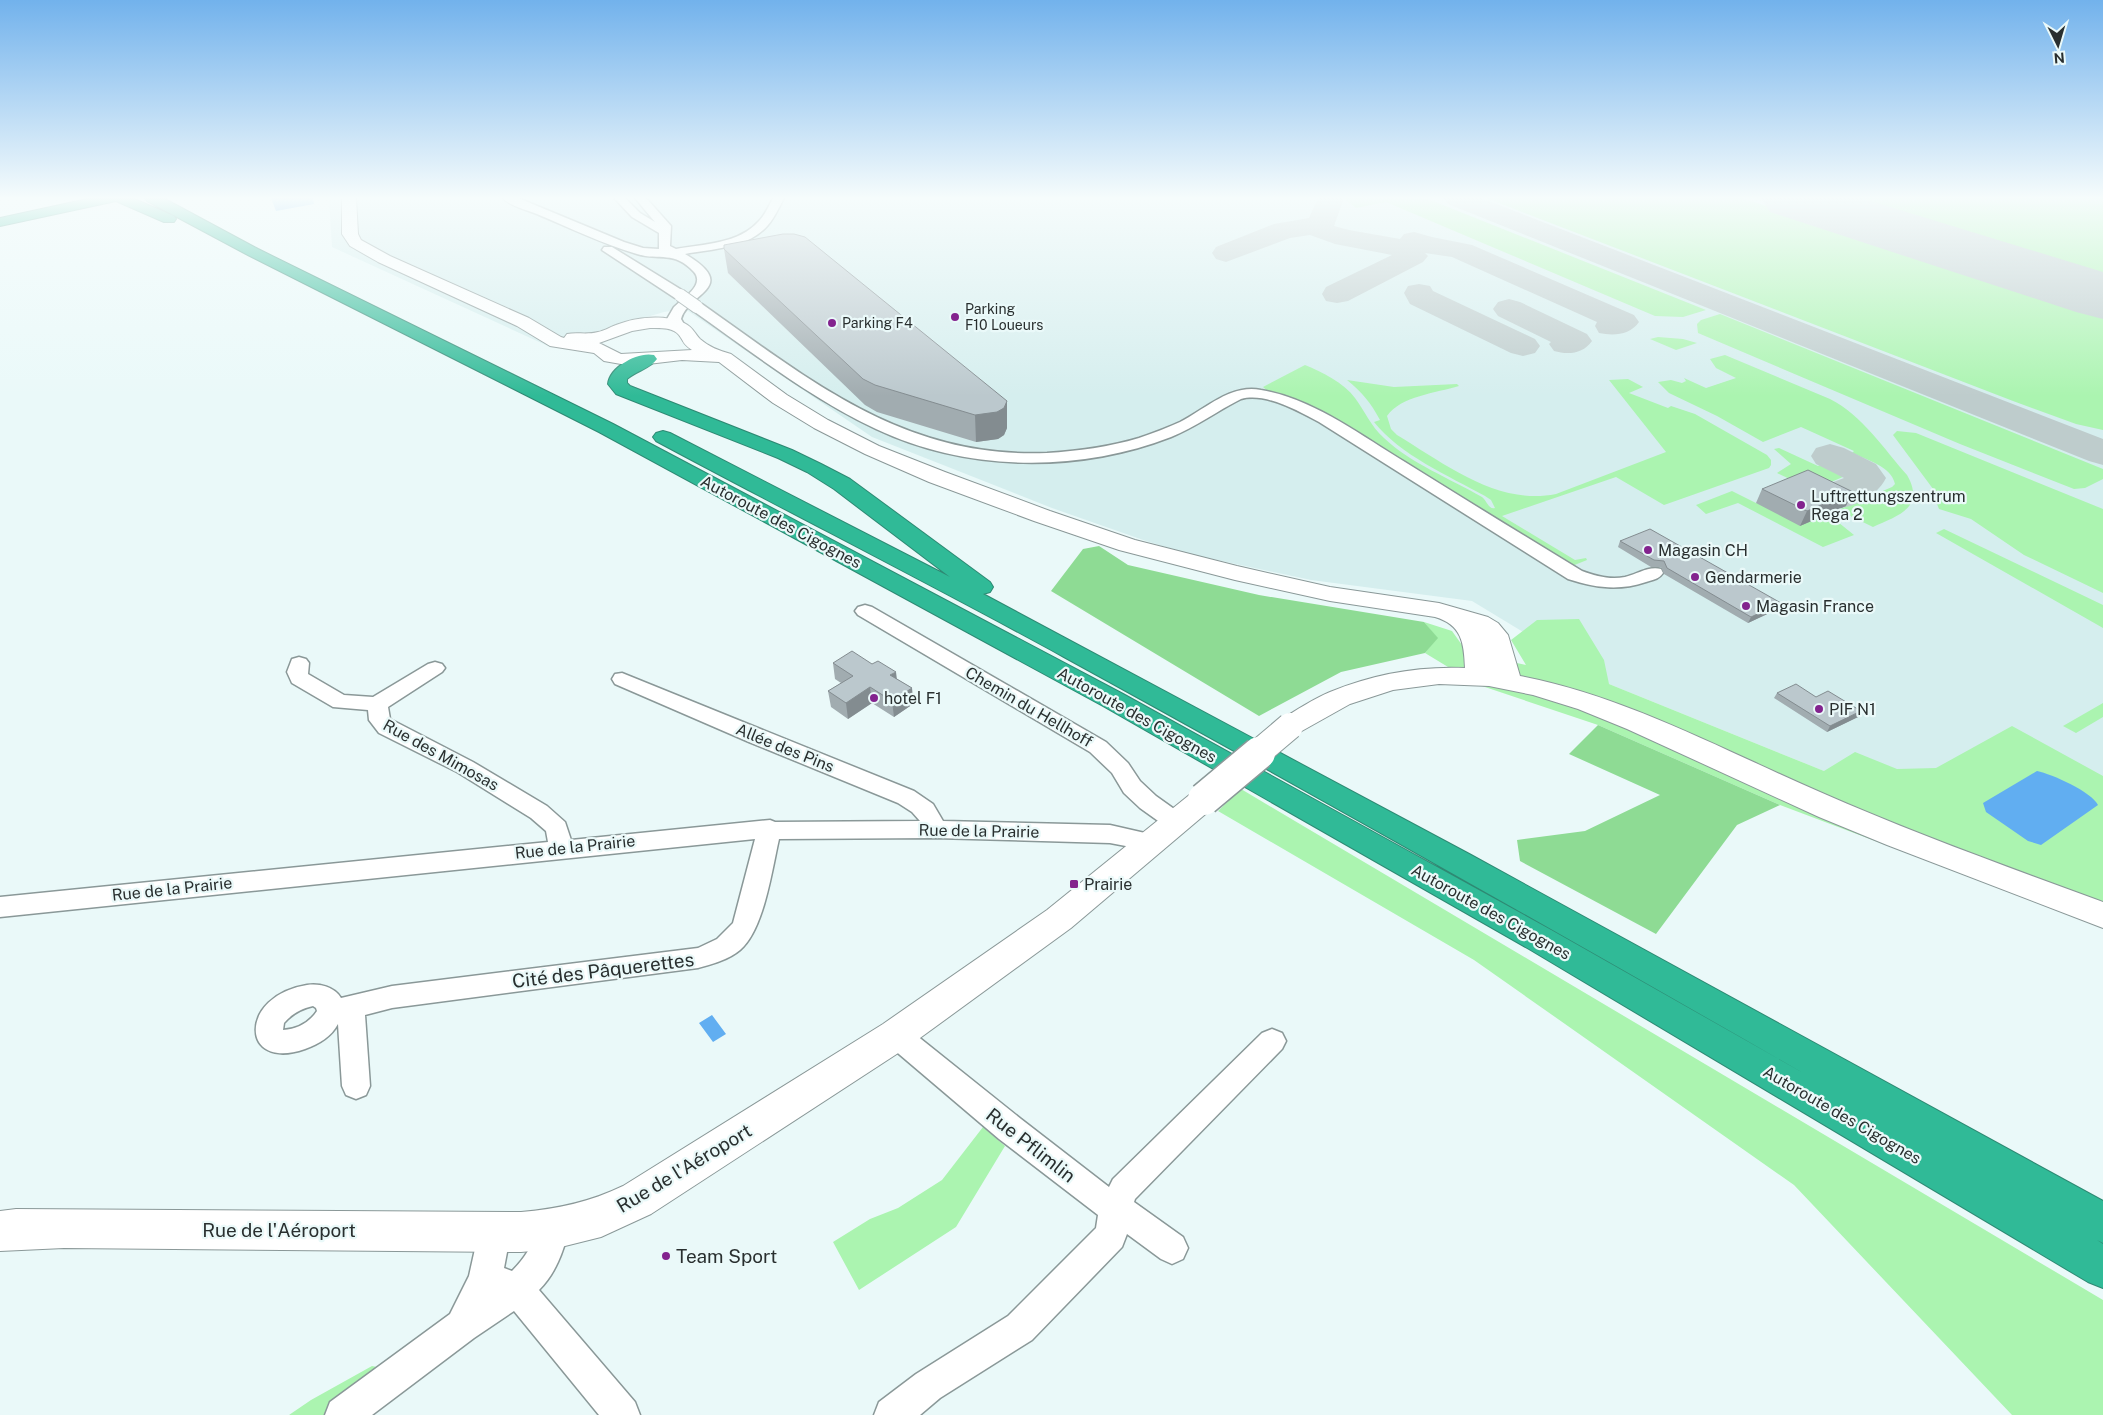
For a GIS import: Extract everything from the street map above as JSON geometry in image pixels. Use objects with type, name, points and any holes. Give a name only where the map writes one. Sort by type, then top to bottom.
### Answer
[{"type":"highway","name":"Autoroute des Cigognes","points":[[293,264],[606,428],[1113,700],[1542,940],[2103,1267]]},
{"type":"highway","name":"Autoroute des Cigognes","points":[[296,264],[628,419],[1068,649],[1568,923],[2103,1223]]},
{"type":"highway","points":[[656,357],[627,369],[618,377],[617,384],[623,390],[785,454],[842,484],[960,573],[1026,615],[1068,649]]},
{"type":"street","points":[[395,264],[523,322],[556,342],[601,342],[619,329],[638,325],[653,324],[684,333]]},
{"type":"street","points":[[417,264],[458,287],[475,300]]},
{"type":"street","points":[[632,264],[680,295],[841,407],[890,431],[930,446],[971,454],[1012,458],[1067,456],[1126,446],[1161,436],[1243,393],[1268,396],[1306,409],[1324,419],[1575,575],[1609,584],[1631,582],[1654,574]]},
{"type":"street","points":[[693,264],[705,280],[703,287],[697,294],[680,307],[674,315],[674,319],[684,333],[715,356],[733,363],[780,399],[821,424],[872,450],[937,478],[1127,545],[1235,573],[1330,594],[1439,610],[1478,622],[1489,628],[1495,635],[1508,680]]},
{"type":"street","points":[[656,357],[684,346],[684,333]]},
{"type":"street","points":[[601,342],[610,357],[621,359],[715,356]]},
{"type":"street","name":"Chemin du Hellhoff","points":[[865,611],[1098,747],[1120,768],[1132,787],[1143,797],[1163,834]]},
{"type":"street","points":[[1458,616],[1466,624],[1477,646],[1479,677]]},
{"type":"street","name":"Rue des Mimosas","points":[[299,663],[297,672],[299,678],[340,702],[376,705],[379,709],[378,718],[380,723],[387,728],[466,767],[551,821],[557,828],[561,848]]},
{"type":"street","points":[[376,705],[435,668]]},
{"type":"street","name":"Rue de l'Aéroport","points":[[0,1231],[64,1228],[521,1232],[553,1229],[601,1217],[637,1200],[896,1035],[1059,919],[1290,726],[1316,708],[1351,692],[1389,681],[1427,676],[1479,677],[1508,680],[1574,697],[1635,721],[1893,836],[2103,915]]},
{"type":"street","name":"Allée des Pins","points":[[622,679],[757,737],[906,797],[926,810],[932,818],[935,829]]},
{"type":"street","name":"Rue de la Prairie","points":[[0,907],[561,848],[770,829],[935,829],[1110,834],[1138,839],[1163,834]]},
{"type":"street","name":"Cité des Pâquerettes","points":[[356,1086],[341,1010],[392,997],[698,958],[718,952],[740,936],[746,923],[770,829]]},
{"type":"street","name":"Rue Pflimlin","points":[[896,1035],[1010,1129],[1116,1210],[1140,1224],[1172,1248]]},
{"type":"street","points":[[892,1415],[928,1386],[1020,1328],[1111,1236],[1116,1210],[1124,1189],[1272,1041]]},
{"type":"street","points":[[343,1415],[462,1326],[517,1289],[536,1270],[547,1251],[553,1229]]},
{"type":"street","points":[[462,1326],[485,1280],[495,1231]]},
{"type":"street","points":[[485,1280],[517,1289],[622,1415]]},
{"type":"shaded area","points":[[369,264],[2103,264],[2103,884],[1609,684],[1472,601],[1311,580],[1189,554],[1052,508],[872,437],[685,309],[664,312],[548,346]]},
{"type":"green space","points":[[1532,264],[1591,264],[1706,310],[1683,317],[1655,316]]},
{"type":"green space","points":[[1657,264],[1944,264],[2103,316],[2103,430],[2076,424]]},
{"type":"green space","points":[[2058,264],[2103,264],[2103,278]]},
{"type":"green space","points":[[1720,314],[2103,469],[2103,479],[2085,488],[2074,489],[1960,444],[1698,333],[1697,324],[1701,320]]},
{"type":"green space","points":[[1658,337],[1683,339],[1697,343],[1676,350],[1650,339]]},
{"type":"green space","points":[[1725,355],[1830,399],[1842,406],[1872,433],[1907,475],[1912,486],[1913,496],[1911,503],[1899,514],[1873,527],[1838,510],[1892,487],[1895,484],[1893,478],[1884,468],[1852,453],[1854,451],[1801,427],[1763,442],[1717,416],[1669,393],[1658,382],[1671,380],[1682,383],[1686,381],[1684,378],[1706,388],[1736,378],[1716,368],[1710,359]]},
{"type":"green space","points":[[1305,365],[1345,388],[1355,398],[1375,428],[1394,447],[1418,463],[1482,497],[1493,508],[1495,508],[1491,500],[1485,496],[1426,464],[1397,445],[1374,422],[1380,420],[1370,403],[1347,380],[1394,387],[1457,384],[1459,386],[1420,396],[1393,409],[1387,416],[1391,429],[1397,435],[1453,470],[1493,488],[1513,494],[1534,496],[1556,494],[1666,452],[1609,380],[1628,379],[1643,387],[1629,393],[1668,408],[1671,406],[1695,414],[1767,455],[1771,460],[1771,465],[1769,468],[1664,505],[1616,477],[1502,516],[1575,560],[1586,558],[1587,560],[1572,566],[1313,407],[1271,394],[1263,387]]},
{"type":"green space","points":[[1897,431],[1916,433],[2103,509],[2103,593],[2024,555],[1971,519],[1939,509],[1937,504],[1939,497],[1893,435]]},
{"type":"green space","points":[[1779,448],[1818,466],[1822,464],[1845,476],[1813,490],[1777,473],[1791,464],[1774,449]]},
{"type":"green space","points":[[1732,491],[1756,503],[1828,514],[1854,535],[1823,547],[1738,503],[1706,514],[1696,505]]},
{"type":"green space","points":[[1944,529],[2103,605],[2103,628],[1936,533]]},
{"type":"green space","points":[[1099,546],[1128,565],[1259,595],[1424,622],[1438,638],[1425,653],[1341,672],[1259,716],[1051,591],[1083,549]]},
{"type":"green space","points":[[1579,619],[1604,660],[1609,684],[1824,771],[1855,752],[1897,769],[1936,768],[2012,726],[2103,776],[2103,927],[1780,805],[1598,725],[1476,684],[1425,653],[1437,638],[1424,622],[1452,631],[1467,652],[1526,665],[1511,640],[1537,620]]},
{"type":"green space","points":[[2103,703],[2103,717],[2076,733],[2063,726]]},
{"type":"green space","points":[[1598,725],[1780,805],[1737,825],[1656,934],[1520,861],[1517,840],[1585,831],[1660,795],[1569,754]]},
{"type":"green space","points":[[1241,789],[2103,1300],[2103,1415],[2012,1415],[1794,1185],[1474,960],[1218,811]]},
{"type":"green space","points":[[983,1127],[1005,1146],[956,1227],[859,1290],[833,1242],[870,1219],[898,1208],[942,1180]]},
{"type":"green space","points":[[372,1366],[387,1369],[324,1415],[289,1415],[311,1400]]},
{"type":"water","points":[[2037,771],[2080,789],[2098,805],[2041,845],[2028,841],[1986,812],[1983,803]]},
{"type":"water","points":[[712,1015],[726,1034],[713,1042],[699,1023]]},
{"type":"building","name":"Parking F4","points":[[740,264],[838,264],[1007,401],[1004,408],[997,412],[975,415],[875,385],[863,379]]},
{"type":"building","points":[[1808,470],[1853,492],[1807,511],[1762,489]]},
{"type":"building","points":[[1650,529],[1781,603],[1751,617],[1667,568],[1664,561],[1654,560],[1620,541]]},
{"type":"building","points":[[852,651],[872,664],[878,661],[896,672],[890,675],[912,688],[892,701],[870,687],[846,703],[828,691],[853,676],[833,663]]},
{"type":"building","name":"PIF N1","points":[[1796,684],[1816,697],[1828,691],[1861,711],[1830,726],[1777,693]]},
{"type":"taxiway","points":[[1337,294],[1397,264]]},
{"type":"taxiway","points":[[1492,264],[1623,322],[1611,326]]},
{"type":"taxiway","points":[[1624,264],[2103,453]]},
{"type":"taxiway","points":[[1419,293],[1421,297],[1523,346]]},
{"type":"taxiway","points":[[1509,309],[1575,341],[1566,344]]},
{"type":"taxiway","points":[[1829,498],[1856,489],[1866,478],[1862,472],[1830,456]]},
{"type":"runway","points":[[2002,264],[2103,296]]},
{"type":"place","name":"Parking F10 Loueurs","points":[[955,317]]},
{"type":"place","name":"Parking F4","points":[[832,323]]},
{"type":"place","name":"Luftrettungszentrum Rega 2","points":[[1801,505]]},
{"type":"place","name":"Magasin CH","points":[[1648,550]]},
{"type":"place","name":"Gendarmerie","points":[[1695,577]]},
{"type":"place","name":"Magasin France","points":[[1746,606]]},
{"type":"place","name":"hotel F1","points":[[874,698]]},
{"type":"place","name":"PIF N1","points":[[1819,709]]},
{"type":"place","name":"Prairie","points":[[1074,884]]},
{"type":"place","name":"Team Sport","points":[[666,1256]]}]
